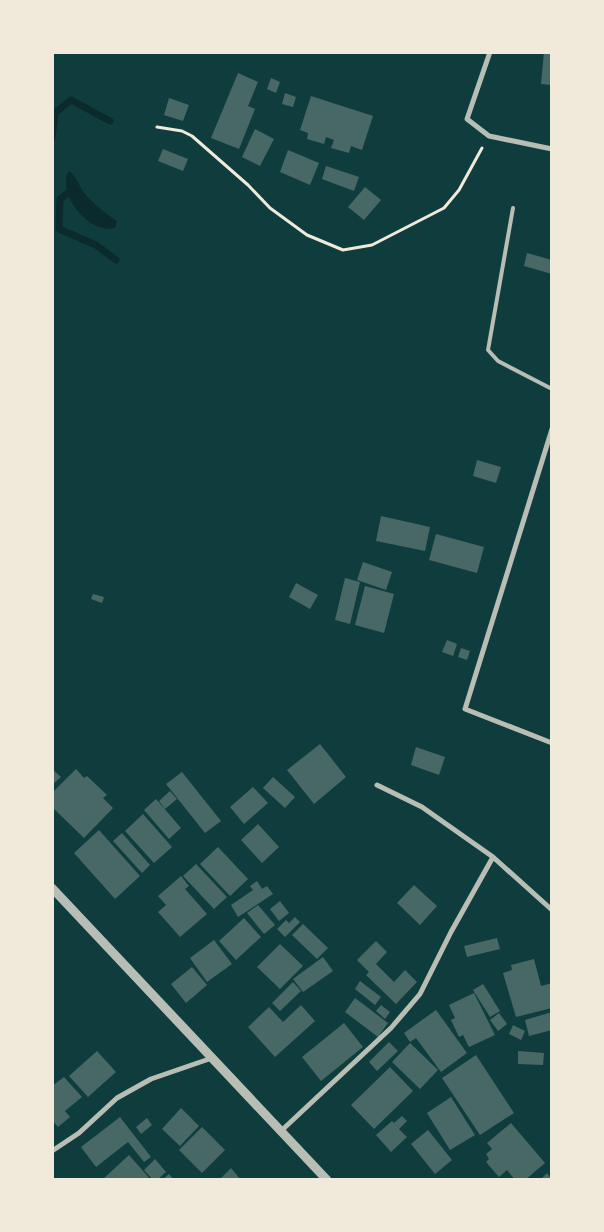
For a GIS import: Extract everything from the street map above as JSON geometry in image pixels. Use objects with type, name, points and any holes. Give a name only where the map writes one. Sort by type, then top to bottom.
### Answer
[{"type":"street","points":[[490,52],[467,119],[489,136],[552,149]]},
{"type":"street","points":[[552,429],[465,710],[552,743]]},
{"type":"street","points":[[377,785],[422,807],[493,857],[552,910]]},
{"type":"street","points":[[281,1131],[391,1028],[420,994],[493,857]]},
{"type":"street","points":[[52,888],[327,1180]]},
{"type":"street","points":[[52,1151],[79,1133],[117,1098],[151,1079],[212,1058]]},
{"type":"lane","points":[[513,208],[488,350],[498,361],[552,389]]},
{"type":"path","points":[[157,127],[182,131],[192,136],[248,185],[270,208],[307,235],[343,250],[372,245],[444,208],[459,190],[489,136]]},
{"type":"water","points":[[69,171],[89,198],[100,209],[117,221],[115,228],[95,225],[85,219],[77,210],[67,190],[66,180]]},
{"type":"building","points":[[544,52],[552,52],[552,85],[541,84]]},
{"type":"building","points":[[238,73],[258,82],[248,106],[255,109],[239,149],[211,138]]},
{"type":"building","points":[[271,78],[280,82],[276,93],[267,89]]},
{"type":"building","points":[[285,93],[296,97],[293,107],[282,104]]},
{"type":"building","points":[[311,96],[373,116],[362,150],[351,146],[349,153],[331,148],[334,140],[326,137],[324,144],[307,139],[308,133],[300,130]]},
{"type":"building","points":[[169,98],[189,105],[183,121],[164,115]]},
{"type":"building","points":[[255,129],[274,139],[260,166],[242,157]]},
{"type":"building","points":[[163,149],[188,159],[183,171],[158,161]]},
{"type":"building","points":[[288,150],[319,163],[310,185],[280,172]]},
{"type":"building","points":[[326,166],[359,177],[354,191],[322,179]]},
{"type":"building","points":[[365,187],[381,200],[364,220],[348,207]]},
{"type":"building","points":[[527,253],[552,260],[552,274],[524,266]]},
{"type":"building","points":[[477,460],[501,467],[496,483],[473,476]]},
{"type":"building","points":[[381,516],[430,527],[425,551],[376,541]]},
{"type":"building","points":[[436,534],[484,547],[477,573],[429,560]]},
{"type":"building","points":[[363,562],[392,572],[386,590],[357,580]]},
{"type":"building","points":[[345,578],[360,582],[350,624],[335,620]]},
{"type":"building","points":[[296,583],[318,595],[310,609],[289,597]]},
{"type":"building","points":[[365,586],[394,594],[384,633],[355,625]]},
{"type":"building","points":[[93,594],[104,597],[102,603],[91,599]]},
{"type":"building","points":[[447,640],[457,644],[453,656],[442,652]]},
{"type":"building","points":[[461,648],[470,651],[467,660],[458,657]]},
{"type":"building","points":[[320,744],[346,777],[314,804],[287,770]]},
{"type":"building","points":[[416,747],[445,757],[439,775],[411,765]]},
{"type":"building","points":[[52,769],[61,777],[52,785]]},
{"type":"building","points":[[76,769],[84,778],[87,776],[107,795],[103,798],[113,808],[84,838],[52,807],[52,793]]},
{"type":"building","points":[[182,772],[221,821],[205,833],[166,784]]},
{"type":"building","points":[[273,777],[295,797],[285,808],[263,788]]},
{"type":"building","points":[[253,787],[268,803],[244,824],[230,807]]},
{"type":"building","points":[[170,791],[177,799],[165,809],[159,801]]},
{"type":"building","points":[[156,799],[181,828],[169,839],[144,810]]},
{"type":"building","points":[[143,814],[172,847],[154,863],[125,831]]},
{"type":"building","points":[[258,824],[279,847],[262,863],[241,840]]},
{"type":"building","points":[[99,830],[140,876],[115,899],[74,853]]},
{"type":"building","points":[[122,833],[150,865],[142,873],[113,841]]},
{"type":"building","points":[[218,847],[248,879],[230,896],[200,864]]},
{"type":"building","points":[[196,864],[227,897],[214,909],[183,876]]},
{"type":"building","points":[[181,876],[189,886],[185,889],[207,914],[180,937],[158,912],[166,905],[158,896]]},
{"type":"building","points":[[257,881],[262,889],[267,886],[273,894],[238,917],[231,905],[253,890],[250,886]]},
{"type":"building","points":[[414,885],[437,906],[420,925],[397,903]]},
{"type":"building","points":[[280,901],[289,913],[279,921],[270,909]]},
{"type":"building","points":[[258,905],[275,925],[264,934],[247,913]]},
{"type":"building","points":[[295,917],[300,922],[285,937],[277,929],[286,920],[289,923]]},
{"type":"building","points":[[244,918],[261,937],[236,960],[219,941]]},
{"type":"building","points":[[303,924],[328,948],[317,959],[292,935]]},
{"type":"building","points":[[497,938],[500,949],[467,957],[464,946]]},
{"type":"building","points":[[214,940],[232,964],[207,982],[190,958]]},
{"type":"building","points":[[376,941],[387,952],[376,964],[394,982],[405,970],[417,982],[396,1004],[366,975],[369,972],[357,960]]},
{"type":"building","points":[[280,944],[303,966],[280,989],[257,967]]},
{"type":"building","points":[[323,957],[333,971],[303,992],[293,979]]},
{"type":"building","points":[[534,959],[541,986],[552,983],[552,1008],[516,1017],[503,973],[512,970],[511,965]]},
{"type":"building","points":[[192,967],[207,985],[186,1003],[171,984]]},
{"type":"building","points":[[360,981],[381,997],[375,1005],[355,989]]},
{"type":"building","points":[[293,982],[301,991],[280,1011],[272,1003]]},
{"type":"building","points":[[483,984],[500,1011],[490,1017],[473,990]]},
{"type":"building","points":[[474,993],[495,1035],[469,1047],[463,1035],[459,1037],[451,1020],[455,1018],[449,1005]]},
{"type":"building","points":[[355,998],[388,1023],[378,1037],[345,1012]]},
{"type":"building","points":[[301,1005],[315,1021],[275,1057],[248,1027],[269,1007],[283,1022]]},
{"type":"building","points":[[381,1005],[390,1012],[385,1019],[376,1011]]},
{"type":"building","points":[[436,1010],[467,1053],[441,1072],[416,1038],[410,1042],[404,1033]]},
{"type":"building","points":[[552,1012],[552,1030],[529,1036],[525,1020]]},
{"type":"building","points":[[499,1013],[507,1024],[498,1031],[490,1020]]},
{"type":"building","points":[[344,1023],[363,1047],[321,1081],[302,1057]]},
{"type":"building","points":[[513,1025],[525,1031],[521,1040],[509,1034]]},
{"type":"building","points":[[389,1042],[398,1051],[377,1071],[369,1062]]},
{"type":"building","points":[[410,1043],[438,1070],[420,1089],[392,1062]]},
{"type":"building","points":[[97,1051],[116,1072],[88,1097],[69,1076]]},
{"type":"building","points":[[518,1051],[544,1053],[543,1065],[518,1064]]},
{"type":"building","points":[[476,1055],[514,1113],[480,1135],[442,1078]]},
{"type":"building","points":[[390,1067],[413,1091],[374,1129],[351,1105]]},
{"type":"building","points":[[64,1077],[82,1097],[65,1111],[70,1117],[58,1127],[52,1120],[52,1086]]},
{"type":"building","points":[[451,1097],[475,1135],[450,1150],[427,1113]]},
{"type":"building","points":[[181,1108],[199,1126],[180,1146],[162,1129]]},
{"type":"building","points":[[402,1116],[407,1121],[399,1129],[407,1137],[391,1152],[376,1135],[392,1121],[394,1123]]},
{"type":"building","points":[[120,1117],[151,1157],[144,1162],[128,1142],[96,1167],[81,1147]]},
{"type":"building","points":[[147,1118],[152,1125],[141,1134],[136,1127]]},
{"type":"building","points":[[511,1123],[545,1163],[525,1180],[515,1180],[507,1170],[499,1177],[486,1162],[489,1159],[486,1154],[492,1149],[487,1143]]},
{"type":"building","points":[[202,1127],[225,1150],[202,1173],[179,1150]]},
{"type":"building","points":[[428,1130],[452,1160],[435,1174],[411,1144]]},
{"type":"building","points":[[129,1155],[151,1180],[102,1180]]},
{"type":"building","points":[[155,1159],[166,1172],[157,1180],[153,1180],[144,1170]]},
{"type":"building","points":[[231,1168],[241,1180],[219,1180]]},
{"type":"building","points":[[547,1173],[552,1180],[540,1180]]},
{"type":"building","points":[[169,1174],[174,1180],[162,1180]]},
{"type":"waterway","points":[[52,137],[55,113],[71,100],[110,121]]},
{"type":"waterway","points":[[71,191],[60,199],[59,229],[96,245],[116,260]]}]
